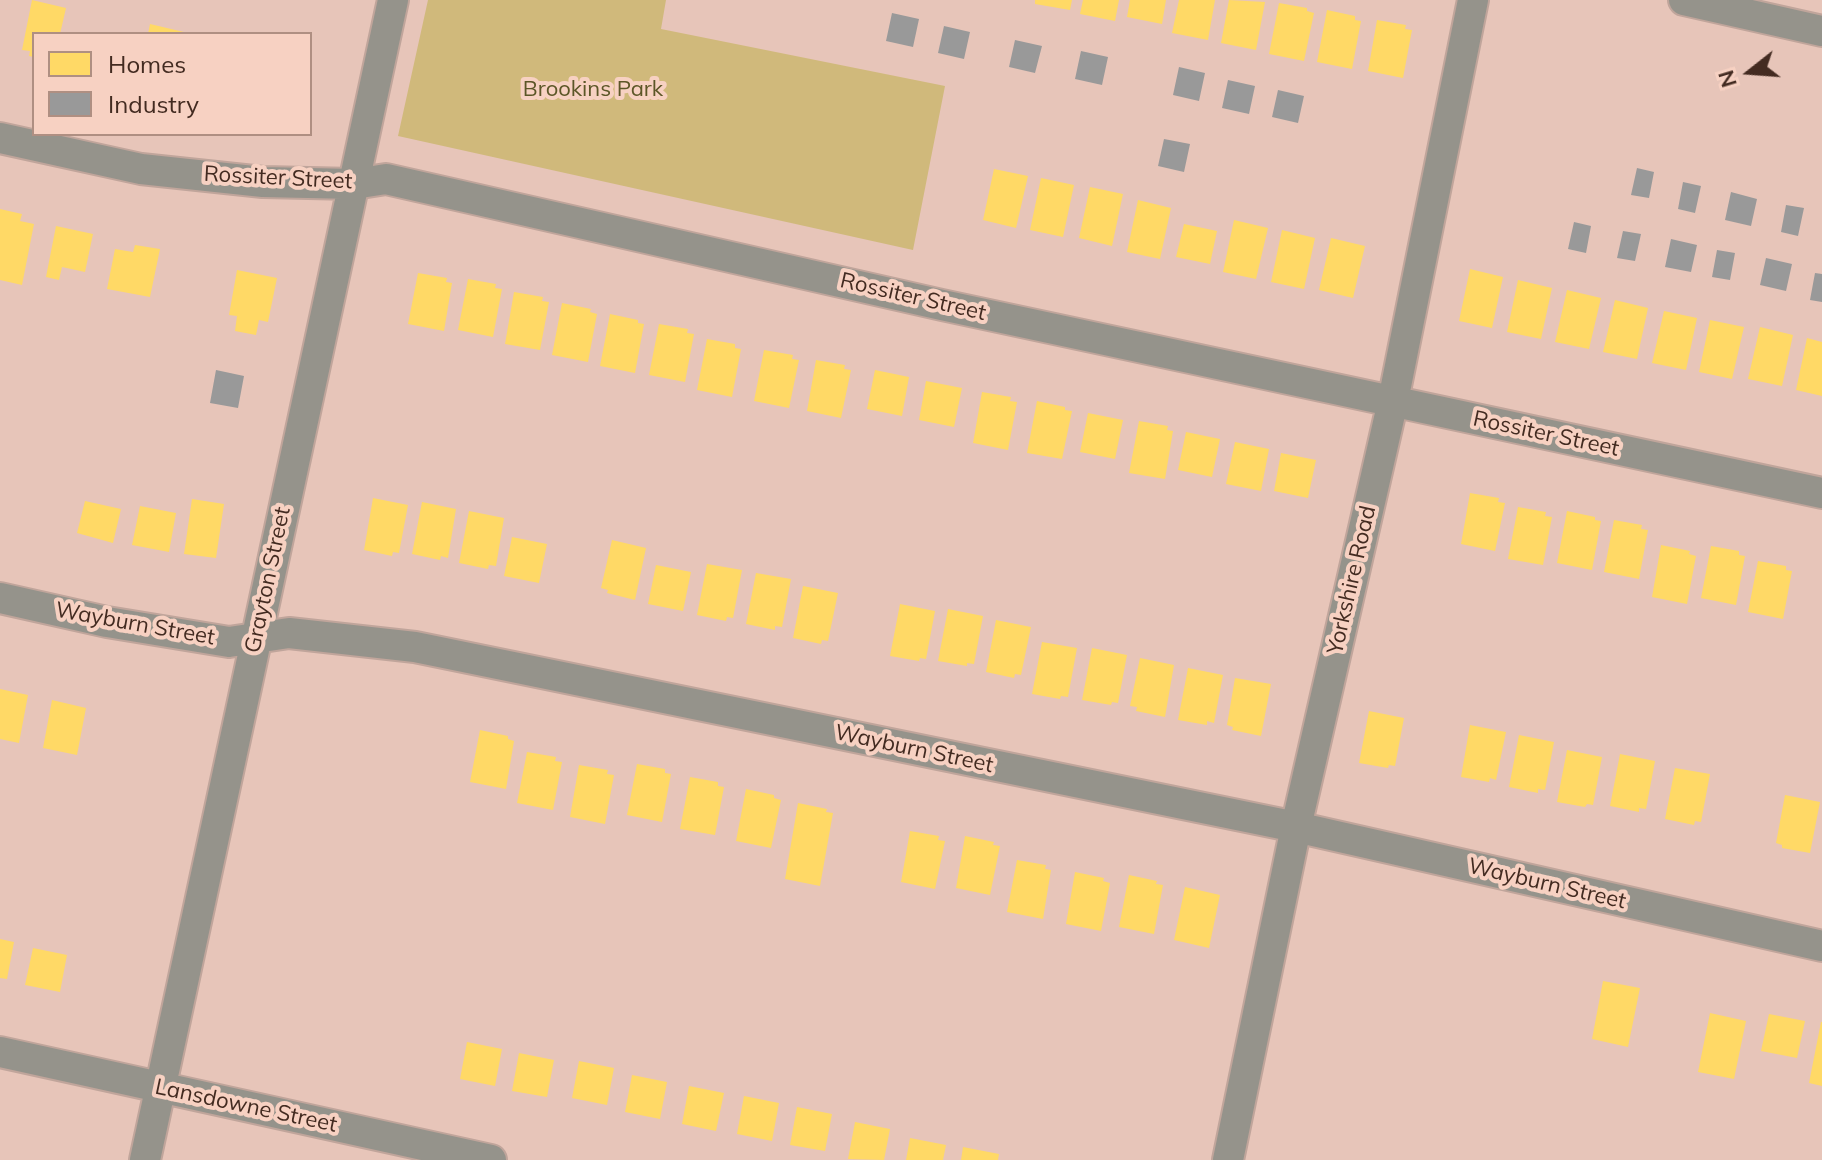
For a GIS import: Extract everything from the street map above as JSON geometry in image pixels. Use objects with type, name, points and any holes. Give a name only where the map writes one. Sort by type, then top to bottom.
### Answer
[{"type":"street","name":"Grayton Street","points":[[145,1160],[393,0]]},
{"type":"street","name":"Yorkshire Road","points":[[1228,1160],[1296,827],[1393,401],[1473,0]]},
{"type":"street","points":[[1684,0],[1822,31]]},
{"type":"street","name":"Rossiter Street","points":[[0,138],[141,169],[263,182],[354,184],[386,179],[942,305],[1822,493]]},
{"type":"street","name":"Wayburn Street","points":[[0,598],[107,622],[229,642],[289,633],[415,647],[1296,827],[1822,946]]},
{"type":"street","name":"Lansdowne Street","points":[[0,1052],[491,1160]]},
{"type":"green space","name":"Brookins Park","points":[[428,0],[666,0],[661,29],[945,86],[913,250],[398,136]]},
{"type":"building: Homes","points":[[32,0],[66,8],[60,32],[32,32],[32,57],[29,56],[30,51],[22,50]]},
{"type":"building: Homes","points":[[1035,0],[1072,0],[1070,10],[1035,4]]},
{"type":"building: Homes","points":[[1083,0],[1119,0],[1115,21],[1080,14]]},
{"type":"building: Homes","points":[[1130,0],[1166,0],[1162,24],[1127,17]]},
{"type":"building: Homes","points":[[1179,0],[1215,0],[1208,40],[1172,33]]},
{"type":"building: Homes","points":[[1229,0],[1265,2],[1256,50],[1221,43]]},
{"type":"building: Homes","points":[[1279,3],[1307,8],[1307,11],[1314,13],[1304,61],[1269,54]]},
{"type":"building: Homes","points":[[1327,10],[1355,16],[1355,20],[1361,21],[1352,69],[1317,62]]},
{"type":"building: Homes","points":[[1377,20],[1406,25],[1405,29],[1412,30],[1403,78],[1368,71]]},
{"type":"building: Homes","points":[[150,24],[184,32],[148,32]]},
{"type":"building: Homes","points":[[994,169],[1028,176],[1016,228],[983,220]]},
{"type":"building: Homes","points":[[1041,178],[1074,185],[1063,237],[1030,230]]},
{"type":"building: Homes","points":[[1090,187],[1123,194],[1112,246],[1079,238]]},
{"type":"building: Homes","points":[[1138,200],[1171,208],[1160,259],[1127,252]]},
{"type":"building: Homes","points":[[0,209],[22,214],[20,221],[34,224],[22,285],[0,280]]},
{"type":"building: Homes","points":[[1234,220],[1268,228],[1256,279],[1223,272]]},
{"type":"building: Homes","points":[[1184,224],[1217,231],[1210,264],[1176,257]]},
{"type":"building: Homes","points":[[56,226],[93,234],[85,272],[62,267],[59,280],[46,277]]},
{"type":"building: Homes","points":[[1282,230],[1315,238],[1304,289],[1271,282]]},
{"type":"building: Homes","points":[[1331,238],[1365,246],[1353,298],[1319,290]]},
{"type":"building: Homes","points":[[135,245],[160,249],[150,297],[107,289],[115,249],[133,252]]},
{"type":"building: Homes","points":[[1470,269],[1503,277],[1492,328],[1459,321]]},
{"type":"building: Homes","points":[[237,270],[277,278],[268,322],[259,320],[256,335],[235,331],[237,316],[229,315]]},
{"type":"building: Homes","points":[[418,273],[447,278],[446,282],[452,283],[444,331],[408,324]]},
{"type":"building: Homes","points":[[468,279],[496,284],[495,288],[502,289],[493,337],[458,330]]},
{"type":"building: Homes","points":[[1518,280],[1552,288],[1541,339],[1507,332]]},
{"type":"building: Homes","points":[[1567,290],[1601,298],[1589,349],[1555,342]]},
{"type":"building: Homes","points":[[514,292],[543,297],[542,301],[549,302],[540,350],[505,344]]},
{"type":"building: Homes","points":[[1615,300],[1648,308],[1637,359],[1603,352]]},
{"type":"building: Homes","points":[[562,303],[591,309],[590,312],[597,314],[588,362],[552,355]]},
{"type":"building: Homes","points":[[1664,311],[1697,318],[1686,370],[1652,363]]},
{"type":"building: Homes","points":[[610,314],[644,324],[635,373],[600,366]]},
{"type":"building: Homes","points":[[1710,320],[1744,327],[1732,379],[1699,372]]},
{"type":"building: Homes","points":[[659,324],[688,329],[687,333],[694,334],[685,382],[649,375]]},
{"type":"building: Homes","points":[[1760,327],[1793,335],[1782,386],[1748,379]]},
{"type":"building: Homes","points":[[1807,338],[1822,342],[1822,396],[1796,390]]},
{"type":"building: Homes","points":[[707,339],[735,344],[735,348],[741,349],[732,397],[697,390]]},
{"type":"building: Homes","points":[[764,350],[793,355],[792,359],[799,360],[789,408],[754,401]]},
{"type":"building: Homes","points":[[816,360],[845,365],[844,369],[851,370],[841,418],[807,411]]},
{"type":"building: Homes","points":[[875,370],[909,377],[902,416],[867,409]]},
{"type":"building: Homes","points":[[926,381],[962,388],[954,427],[919,420]]},
{"type":"building: Homes","points":[[982,392],[1011,397],[1010,401],[1017,402],[1008,450],[973,443]]},
{"type":"building: Homes","points":[[1037,401],[1072,411],[1062,459],[1027,453]]},
{"type":"building: Homes","points":[[1088,413],[1123,420],[1115,459],[1080,452]]},
{"type":"building: Homes","points":[[1139,421],[1168,426],[1167,430],[1173,431],[1165,479],[1129,473]]},
{"type":"building: Homes","points":[[1186,432],[1220,439],[1212,477],[1178,470]]},
{"type":"building: Homes","points":[[1235,442],[1269,449],[1261,491],[1226,484]]},
{"type":"building: Homes","points":[[1281,453],[1316,460],[1308,498],[1274,491]]},
{"type":"building: Homes","points":[[1470,493],[1499,498],[1498,502],[1505,503],[1495,551],[1461,544]]},
{"type":"building: Homes","points":[[373,498],[408,505],[399,553],[393,552],[392,556],[364,550]]},
{"type":"building: Homes","points":[[192,499],[224,504],[216,558],[184,554]]},
{"type":"building: Homes","points":[[85,501],[121,509],[113,543],[77,533]]},
{"type":"building: Homes","points":[[422,502],[456,509],[448,558],[441,556],[440,560],[412,554]]},
{"type":"building: Homes","points":[[140,506],[176,513],[169,552],[132,545]]},
{"type":"building: Homes","points":[[1518,507],[1546,512],[1545,516],[1552,517],[1543,565],[1508,559]]},
{"type":"building: Homes","points":[[469,511],[504,518],[496,566],[489,565],[488,569],[459,563]]},
{"type":"building: Homes","points":[[1567,511],[1601,521],[1592,570],[1557,563]]},
{"type":"building: Homes","points":[[1614,520],[1642,525],[1641,529],[1648,530],[1639,579],[1604,572]]},
{"type":"building: Homes","points":[[512,537],[547,544],[539,583],[504,576]]},
{"type":"building: Homes","points":[[612,540],[646,548],[635,600],[607,593],[608,590],[601,588]]},
{"type":"building: Homes","points":[[1661,545],[1690,551],[1689,554],[1696,556],[1687,604],[1652,597]]},
{"type":"building: Homes","points":[[1711,546],[1739,551],[1739,555],[1745,556],[1736,605],[1701,598]]},
{"type":"building: Homes","points":[[1758,561],[1786,566],[1786,570],[1792,571],[1783,619],[1748,612]]},
{"type":"building: Homes","points":[[707,564],[742,570],[733,618],[727,617],[726,621],[697,615]]},
{"type":"building: Homes","points":[[656,565],[691,572],[683,611],[648,604]]},
{"type":"building: Homes","points":[[756,573],[791,579],[782,627],[775,626],[775,630],[746,624]]},
{"type":"building: Homes","points":[[803,586],[838,593],[828,641],[822,640],[821,644],[793,638]]},
{"type":"building: Homes","points":[[900,604],[935,611],[926,659],[920,658],[919,661],[890,656]]},
{"type":"building: Homes","points":[[948,609],[983,616],[974,664],[967,663],[967,666],[938,661]]},
{"type":"building: Homes","points":[[996,620],[1031,627],[1021,675],[1015,674],[1014,678],[986,672]]},
{"type":"building: Homes","points":[[1042,642],[1077,648],[1068,697],[1061,696],[1060,699],[1032,694]]},
{"type":"building: Homes","points":[[1092,648],[1127,655],[1118,703],[1112,702],[1111,705],[1082,700]]},
{"type":"building: Homes","points":[[1140,658],[1174,665],[1165,717],[1136,711],[1137,707],[1130,706]]},
{"type":"building: Homes","points":[[1188,668],[1223,675],[1214,723],[1207,721],[1207,725],[1178,720]]},
{"type":"building: Homes","points":[[1235,678],[1271,684],[1261,736],[1232,730],[1233,727],[1227,725]]},
{"type":"building: Homes","points":[[0,689],[28,695],[19,743],[0,739]]},
{"type":"building: Homes","points":[[52,700],[86,708],[77,755],[43,748]]},
{"type":"building: Homes","points":[[1369,711],[1404,718],[1395,766],[1389,765],[1388,768],[1359,763]]},
{"type":"building: Homes","points":[[1470,725],[1506,732],[1496,780],[1490,778],[1489,782],[1461,777]]},
{"type":"building: Homes","points":[[480,730],[508,736],[514,741],[506,789],[470,782]]},
{"type":"building: Homes","points":[[1519,735],[1554,742],[1545,790],[1538,789],[1538,793],[1509,787]]},
{"type":"building: Homes","points":[[1567,750],[1602,757],[1593,805],[1587,804],[1585,807],[1557,802]]},
{"type":"building: Homes","points":[[527,752],[556,757],[555,761],[562,762],[553,810],[517,803]]},
{"type":"building: Homes","points":[[1620,754],[1655,761],[1646,809],[1639,808],[1639,812],[1610,806]]},
{"type":"building: Homes","points":[[637,764],[665,769],[665,773],[671,774],[662,822],[627,815]]},
{"type":"building: Homes","points":[[579,765],[608,770],[607,774],[614,775],[605,824],[570,817]]},
{"type":"building: Homes","points":[[1675,768],[1710,774],[1701,822],[1695,821],[1694,825],[1665,819]]},
{"type":"building: Homes","points":[[690,777],[718,782],[718,786],[724,787],[715,835],[680,829]]},
{"type":"building: Homes","points":[[746,789],[774,795],[774,798],[781,800],[771,848],[736,841]]},
{"type":"building: Homes","points":[[1785,795],[1820,802],[1810,853],[1782,848],[1776,843]]},
{"type":"building: Homes","points":[[798,803],[833,813],[820,886],[785,879]]},
{"type":"building: Homes","points":[[910,831],[939,836],[938,840],[945,841],[935,889],[901,882]]},
{"type":"building: Homes","points":[[965,836],[1000,846],[990,895],[956,888]]},
{"type":"building: Homes","points":[[1017,860],[1046,865],[1045,869],[1051,870],[1043,919],[1007,912]]},
{"type":"building: Homes","points":[[1075,872],[1104,878],[1103,881],[1110,883],[1101,931],[1066,924]]},
{"type":"building: Homes","points":[[1129,875],[1163,885],[1154,934],[1119,927]]},
{"type":"building: Homes","points":[[1185,887],[1220,895],[1209,948],[1174,940]]},
{"type":"building: Homes","points":[[0,939],[14,942],[7,979],[0,978]]},
{"type":"building: Homes","points":[[33,948],[67,955],[60,992],[25,985]]},
{"type":"building: Homes","points":[[1603,981],[1640,988],[1628,1047],[1592,1039]]},
{"type":"building: Homes","points":[[1710,1013],[1746,1021],[1734,1079],[1698,1072]]},
{"type":"building: Homes","points":[[1769,1014],[1805,1021],[1797,1058],[1761,1051]]},
{"type":"building: Homes","points":[[1822,1022],[1822,1086],[1809,1083]]},
{"type":"building: Homes","points":[[467,1042],[502,1049],[495,1086],[460,1079]]},
{"type":"building: Homes","points":[[519,1053],[554,1060],[547,1097],[512,1091]]},
{"type":"building: Homes","points":[[579,1061],[614,1068],[607,1105],[572,1098]]},
{"type":"building: Homes","points":[[632,1075],[667,1082],[660,1119],[625,1112]]},
{"type":"building: Homes","points":[[689,1086],[724,1093],[716,1131],[682,1124]]},
{"type":"building: Homes","points":[[744,1096],[779,1103],[772,1141],[737,1134]]},
{"type":"building: Homes","points":[[797,1107],[832,1114],[825,1151],[790,1145]]},
{"type":"building: Homes","points":[[855,1122],[890,1129],[884,1160],[848,1159]]},
{"type":"building: Homes","points":[[910,1138],[946,1145],[943,1160],[906,1160]]},
{"type":"building: Homes","points":[[963,1147],[999,1154],[998,1160],[961,1160]]},
{"type":"building: Industry","points":[[892,13],[919,19],[913,47],[886,41]]},
{"type":"building: Industry","points":[[944,26],[970,32],[964,59],[938,53]]},
{"type":"building: Industry","points":[[1015,40],[1042,46],[1035,73],[1009,67]]},
{"type":"building: Industry","points":[[1081,51],[1108,57],[1102,85],[1075,79]]},
{"type":"building: Industry","points":[[1179,67],[1205,73],[1199,101],[1173,95]]},
{"type":"building: Industry","points":[[1228,80],[1255,86],[1249,114],[1222,108]]},
{"type":"building: Industry","points":[[1278,90],[1304,96],[1298,123],[1272,117]]},
{"type":"building: Industry","points":[[1164,139],[1190,144],[1184,172],[1158,166]]},
{"type":"building: Industry","points":[[1637,168],[1654,172],[1649,198],[1631,195]]},
{"type":"building: Industry","points":[[1683,182],[1701,186],[1695,213],[1678,209]]},
{"type":"building: Industry","points":[[1731,192],[1757,199],[1751,226],[1725,220]]},
{"type":"building: Industry","points":[[1786,205],[1804,208],[1798,236],[1781,232]]},
{"type":"building: Industry","points":[[1574,222],[1591,226],[1586,253],[1568,249]]},
{"type":"building: Industry","points":[[1623,231],[1641,234],[1635,261],[1617,258]]},
{"type":"building: Industry","points":[[1671,239],[1697,245],[1691,272],[1665,267]]},
{"type":"building: Industry","points":[[1717,250],[1735,253],[1730,280],[1712,277]]},
{"type":"building: Industry","points":[[1766,258],[1792,264],[1786,291],[1760,285]]},
{"type":"building: Industry","points":[[1815,273],[1822,274],[1822,302],[1810,300]]},
{"type":"building: Industry","points":[[216,370],[244,376],[238,408],[210,403]]}]
